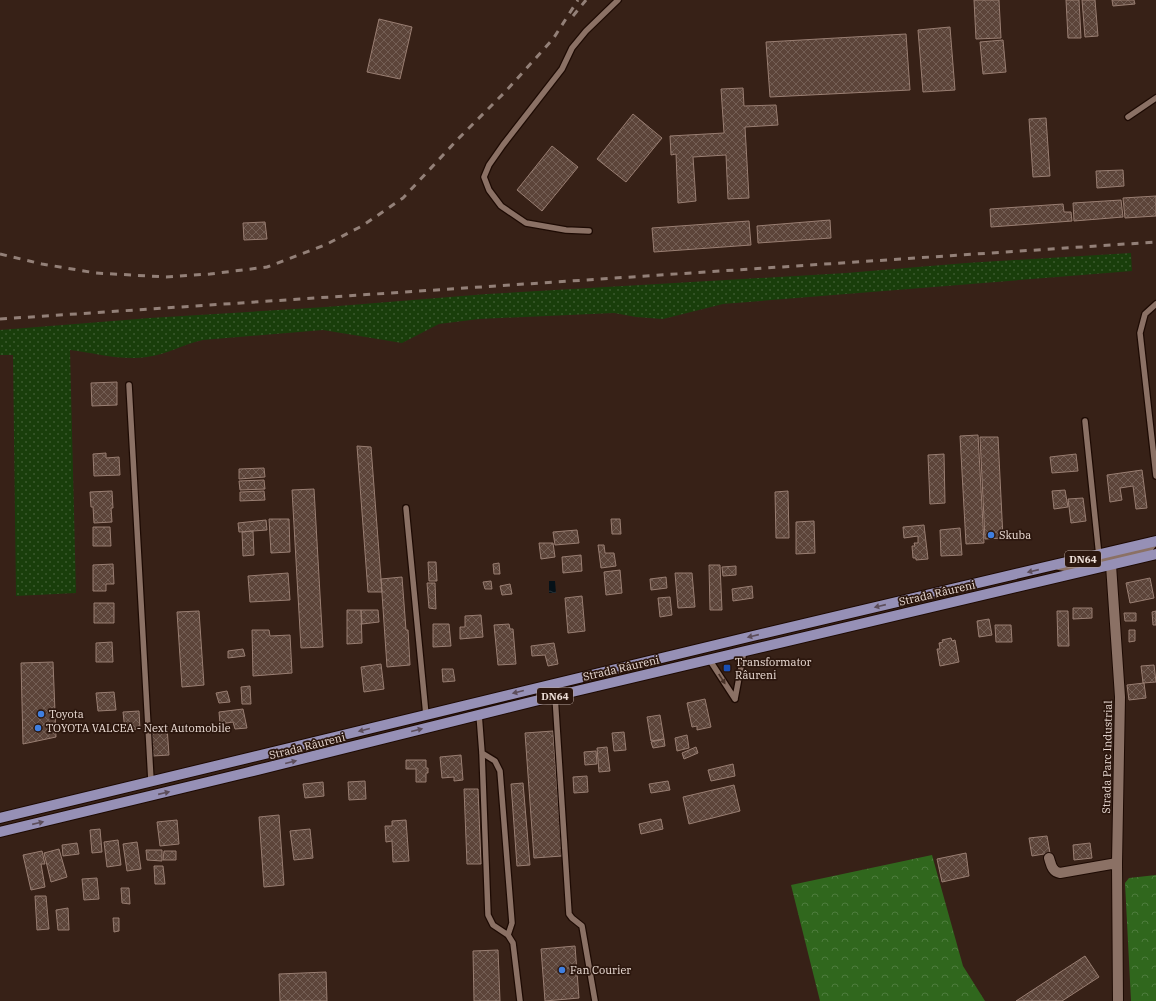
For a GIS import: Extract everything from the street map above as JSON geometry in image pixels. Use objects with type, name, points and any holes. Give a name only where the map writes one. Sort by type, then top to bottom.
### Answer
[{"type":"main road","name":"Strada Râureni","points":[[0,818],[426,714],[1154,542]]},
{"type":"main road","name":"Strada Râureni","points":[[0,832],[238,775],[480,714],[1156,554]]},
{"type":"street","points":[[1059,565],[1072,568],[1106,560],[1111,565],[1114,558],[1148,548],[1154,542]]},
{"type":"street","name":"Strada Parc Industrial","points":[[1111,565],[1120,697],[1117,863],[1118,1001]]},
{"type":"street","points":[[1048,858],[1057,873],[1117,863]]},
{"type":"lane","points":[[589,231],[566,230],[526,223],[501,206],[489,190],[484,176],[489,165],[503,145],[562,69],[572,48],[586,31],[618,0]]},
{"type":"lane","points":[[1128,117],[1156,98]]},
{"type":"lane","points":[[1156,304],[1145,314],[1140,333],[1156,476]]},
{"type":"lane","points":[[129,385],[151,781]]},
{"type":"lane","points":[[1085,421],[1099,556]]},
{"type":"lane","points":[[406,508],[426,714]]},
{"type":"lane","points":[[709,659],[735,699],[744,651]]},
{"type":"lane","points":[[555,696],[569,914],[582,926],[595,1001]]},
{"type":"lane","points":[[480,714],[488,915],[493,924],[508,935],[512,943],[520,1001]]},
{"type":"lane","points":[[482,753],[495,761],[500,771],[512,922],[508,935]]},
{"type":"green space","points":[[1131,253],[1132,271],[723,304],[663,319],[636,317],[614,313],[479,319],[439,324],[402,343],[323,330],[203,340],[154,356],[138,358],[118,357],[70,350],[76,593],[16,596],[13,355],[0,355],[0,330],[487,294],[846,273],[966,263]]},
{"type":"green space","points":[[932,855],[963,966],[985,1001],[820,1001],[791,885]]},
{"type":"green space","points":[[1156,875],[1156,1001],[1131,1001],[1125,883],[1129,878]]},
{"type":"water","points":[[549,581],[555,581],[556,593],[549,593]]},
{"type":"building","points":[[974,0],[999,0],[1001,38],[976,39]]},
{"type":"building","points":[[1066,0],[1079,0],[1081,38],[1068,38]]},
{"type":"building","points":[[1082,0],[1095,0],[1098,36],[1085,37]]},
{"type":"building","points":[[1112,0],[1134,0],[1135,4],[1113,6]]},
{"type":"building","points":[[379,19],[412,27],[400,79],[367,72]]},
{"type":"building","points":[[950,27],[955,90],[923,92],[918,30]]},
{"type":"building","points":[[906,34],[910,90],[770,97],[766,42]]},
{"type":"building","points":[[1003,40],[1006,72],[983,74],[980,42]]},
{"type":"building","points":[[743,88],[744,106],[776,105],[778,125],[745,127],[749,198],[728,199],[726,155],[693,157],[696,201],[678,203],[676,154],[671,155],[670,136],[724,133],[721,89]]},
{"type":"building","points":[[633,114],[662,138],[626,182],[597,159]]},
{"type":"building","points":[[1046,118],[1050,176],[1033,177],[1029,119]]},
{"type":"building","points":[[552,146],[578,167],[542,211],[517,190]]},
{"type":"building","points":[[1123,170],[1124,186],[1097,188],[1096,171]]},
{"type":"building","points":[[1156,196],[1156,216],[1125,218],[1123,198]]},
{"type":"building","points":[[1121,200],[1123,217],[1074,221],[1073,203]]},
{"type":"building","points":[[1063,204],[1064,212],[1071,212],[1072,221],[991,227],[990,209]]},
{"type":"building","points":[[830,220],[831,238],[758,243],[757,226]]},
{"type":"building","points":[[749,221],[751,245],[654,252],[652,228]]},
{"type":"building","points":[[265,222],[267,239],[244,240],[243,223]]},
{"type":"building","points":[[117,382],[117,405],[92,406],[91,383]]},
{"type":"building","points":[[978,435],[984,543],[966,544],[960,436]]},
{"type":"building","points":[[980,437],[998,437],[1003,538],[985,539]]},
{"type":"building","points":[[357,446],[371,447],[382,592],[368,592]]},
{"type":"building","points":[[106,453],[106,458],[119,457],[120,475],[94,476],[93,454]]},
{"type":"building","points":[[944,454],[945,503],[930,504],[928,455]]},
{"type":"building","points":[[1076,454],[1078,471],[1052,473],[1050,457]]},
{"type":"building","points":[[264,468],[265,477],[239,479],[239,469]]},
{"type":"building","points":[[1142,470],[1147,508],[1136,509],[1133,486],[1120,488],[1122,500],[1110,502],[1107,475]]},
{"type":"building","points":[[264,480],[265,489],[240,490],[239,481]]},
{"type":"building","points":[[314,489],[323,647],[301,648],[292,490]]},
{"type":"building","points":[[1065,490],[1068,507],[1054,509],[1052,491]]},
{"type":"building","points":[[112,491],[112,522],[94,523],[90,492]]},
{"type":"building","points":[[264,491],[265,500],[240,501],[240,492]]},
{"type":"building","points":[[788,491],[789,538],[776,538],[775,492]]},
{"type":"building","points":[[1083,498],[1086,521],[1071,523],[1068,499]]},
{"type":"building","points":[[269,519],[289,519],[290,552],[271,553]]},
{"type":"building","points":[[611,519],[620,519],[621,534],[612,534]]},
{"type":"building","points":[[266,520],[267,530],[239,532],[238,523]]},
{"type":"building","points":[[814,521],[815,553],[796,554],[796,522]]},
{"type":"building","points":[[924,525],[928,559],[916,560],[916,558],[913,558],[912,546],[915,546],[914,543],[918,543],[918,536],[904,538],[903,527]]},
{"type":"building","points":[[93,527],[110,527],[111,546],[93,546]]},
{"type":"building","points":[[960,528],[962,555],[941,556],[940,530]]},
{"type":"building","points":[[577,530],[579,543],[555,545],[553,532]]},
{"type":"building","points":[[253,531],[254,555],[243,556],[242,532]]},
{"type":"building","points":[[539,543],[553,543],[555,557],[541,559]]},
{"type":"building","points":[[598,545],[604,545],[605,553],[614,553],[616,566],[601,568]]},
{"type":"building","points":[[581,555],[582,571],[563,573],[562,557]]},
{"type":"building","points":[[428,562],[436,562],[437,581],[429,581]]},
{"type":"building","points":[[499,563],[500,574],[494,574],[493,564]]},
{"type":"building","points":[[113,564],[114,584],[106,584],[106,591],[93,591],[93,565]]},
{"type":"building","points":[[709,565],[720,565],[722,610],[710,610]]},
{"type":"building","points":[[736,566],[736,575],[723,576],[722,567]]},
{"type":"building","points":[[620,570],[622,593],[606,595],[604,572]]},
{"type":"building","points":[[288,573],[290,600],[250,602],[248,576]]},
{"type":"building","points":[[675,573],[692,573],[695,607],[678,608]]},
{"type":"building","points":[[402,577],[410,665],[387,667],[381,579]]},
{"type":"building","points":[[666,577],[667,588],[651,590],[650,579]]},
{"type":"building","points":[[1150,578],[1154,598],[1130,603],[1126,583]]},
{"type":"building","points":[[491,581],[492,589],[485,589],[483,582]]},
{"type":"building","points":[[427,583],[435,583],[436,609],[429,608]]},
{"type":"building","points":[[510,584],[512,594],[502,595],[500,586]]},
{"type":"building","points":[[752,586],[753,598],[733,601],[732,589]]},
{"type":"building","points":[[582,596],[585,631],[568,633],[565,598]]},
{"type":"building","points":[[670,597],[672,615],[660,617],[658,598]]},
{"type":"building","points":[[94,603],[114,603],[114,623],[94,623]]},
{"type":"building","points":[[1073,608],[1092,608],[1092,618],[1073,619]]},
{"type":"building","points":[[347,610],[361,610],[362,643],[347,644]]},
{"type":"building","points":[[361,610],[378,610],[379,622],[362,624]]},
{"type":"building","points":[[199,611],[204,685],[182,687],[177,612]]},
{"type":"building","points":[[1057,611],[1068,611],[1069,646],[1058,646]]},
{"type":"building","points":[[1156,611],[1156,625],[1153,625],[1152,612]]},
{"type":"building","points":[[1124,613],[1136,613],[1136,621],[1125,621]]},
{"type":"building","points":[[481,615],[483,637],[460,639],[460,627],[465,627],[465,616]]},
{"type":"building","points":[[989,619],[992,635],[979,637],[977,621]]},
{"type":"building","points":[[433,624],[449,624],[451,646],[433,647]]},
{"type":"building","points":[[509,624],[510,629],[513,629],[516,664],[498,665],[494,625]]},
{"type":"building","points":[[995,625],[1011,625],[1012,642],[996,642]]},
{"type":"building","points":[[252,630],[269,630],[270,636],[290,635],[292,673],[253,676]]},
{"type":"building","points":[[1129,630],[1135,630],[1135,641],[1129,642]]},
{"type":"building","points":[[951,638],[952,641],[955,640],[959,662],[940,666],[937,649],[940,649],[939,643],[943,642],[942,640]]},
{"type":"building","points":[[112,642],[113,662],[96,662],[96,643]]},
{"type":"building","points":[[554,643],[558,664],[548,666],[545,655],[532,656],[531,646]]},
{"type":"building","points":[[243,649],[245,656],[228,658],[228,651]]},
{"type":"building","points":[[53,662],[56,737],[23,744],[21,663]]},
{"type":"building","points":[[381,664],[384,689],[364,692],[361,667]]},
{"type":"building","points":[[1154,665],[1156,682],[1143,683],[1141,666]]},
{"type":"building","points":[[442,669],[453,669],[455,681],[443,682]]},
{"type":"building","points":[[1144,683],[1146,698],[1129,700],[1127,685]]},
{"type":"building","points":[[250,686],[251,704],[242,704],[241,687]]},
{"type":"building","points":[[227,691],[230,702],[219,703],[216,693]]},
{"type":"building","points":[[114,692],[116,710],[98,711],[96,693]]},
{"type":"building","points":[[705,699],[711,727],[697,730],[697,726],[692,727],[687,703]]},
{"type":"building","points":[[243,709],[247,728],[235,729],[233,722],[220,724],[219,712]]},
{"type":"building","points":[[139,711],[140,729],[125,730],[123,712]]},
{"type":"building","points":[[660,715],[664,739],[651,741],[647,717]]},
{"type":"building","points":[[167,727],[169,755],[153,756],[151,728]]},
{"type":"building","points":[[553,731],[562,856],[534,858],[525,733]]},
{"type":"building","points":[[624,732],[626,750],[614,751],[612,733]]},
{"type":"building","points":[[687,735],[689,748],[677,751],[675,738]]},
{"type":"building","points":[[664,739],[665,746],[653,748],[651,742]]},
{"type":"building","points":[[607,747],[610,771],[599,772],[597,748]]},
{"type":"building","points":[[696,747],[698,753],[684,759],[682,753]]},
{"type":"building","points":[[596,751],[597,764],[585,765],[584,752]]},
{"type":"building","points":[[461,755],[463,780],[454,781],[454,777],[442,778],[440,757]]},
{"type":"building","points":[[406,760],[426,760],[426,768],[428,768],[428,773],[426,773],[426,782],[416,782],[416,769],[406,769]]},
{"type":"building","points":[[733,764],[735,776],[711,781],[708,770]]},
{"type":"building","points":[[587,776],[588,792],[574,793],[573,777]]},
{"type":"building","points":[[365,781],[366,799],[349,800],[348,782]]},
{"type":"building","points":[[668,781],[670,790],[651,793],[649,784]]},
{"type":"building","points":[[323,782],[324,796],[305,798],[303,784]]},
{"type":"building","points":[[523,783],[530,865],[517,866],[511,784]]},
{"type":"building","points":[[734,785],[740,811],[689,824],[683,797]]},
{"type":"building","points":[[464,789],[478,789],[481,864],[467,864]]},
{"type":"building","points":[[279,815],[284,885],[264,887],[259,817]]},
{"type":"building","points":[[661,819],[663,829],[641,834],[639,824]]},
{"type":"building","points":[[177,820],[179,844],[160,846],[157,822]]},
{"type":"building","points":[[406,820],[409,861],[393,862],[392,841],[386,842],[385,826],[392,826],[392,821]]},
{"type":"building","points":[[100,829],[102,852],[92,853],[90,830]]},
{"type":"building","points":[[310,829],[313,858],[294,860],[290,831]]},
{"type":"building","points":[[1047,836],[1050,853],[1032,856],[1029,838]]},
{"type":"building","points":[[118,840],[121,865],[107,867],[104,842]]},
{"type":"building","points":[[137,842],[141,869],[127,871],[123,844]]},
{"type":"building","points":[[77,843],[79,854],[63,856],[62,845]]},
{"type":"building","points":[[1090,843],[1092,858],[1074,860],[1073,845]]},
{"type":"building","points":[[59,849],[67,877],[51,882],[44,853]]},
{"type":"building","points":[[146,850],[162,850],[162,861],[147,860]]},
{"type":"building","points":[[42,851],[45,864],[41,864],[45,887],[31,890],[23,855]]},
{"type":"building","points":[[164,851],[176,851],[176,860],[163,860]]},
{"type":"building","points":[[966,853],[969,876],[942,882],[937,859]]},
{"type":"building","points":[[154,866],[163,866],[165,884],[155,884]]},
{"type":"building","points":[[97,878],[99,899],[84,900],[82,879]]},
{"type":"building","points":[[121,888],[129,888],[130,904],[122,903]]},
{"type":"building","points":[[35,896],[46,896],[49,929],[37,930]]},
{"type":"building","points":[[68,908],[69,930],[58,930],[56,910]]},
{"type":"building","points":[[113,918],[119,918],[119,931],[114,932]]},
{"type":"building","points":[[575,946],[579,998],[545,1001],[541,949]]},
{"type":"building","points":[[498,950],[500,1001],[474,1001],[473,951]]},
{"type":"building","points":[[1085,956],[1099,977],[1062,1001],[1016,1001]]},
{"type":"building","points":[[326,972],[327,1001],[280,1001],[279,974]]},
{"type":"railway","points":[[0,254],[42,264],[96,273],[166,277],[210,274],[267,267],[325,245],[362,226],[403,198],[458,139],[506,91],[553,39],[578,0]]},
{"type":"railway","points":[[573,16],[586,0]]},
{"type":"railway","points":[[0,319],[1156,242]]},
{"type":"place","name":"Skuba","points":[[991,535]]},
{"type":"place","name":"Transformator Râureni","points":[[727,668]]},
{"type":"place","name":"Toyota","points":[[41,714]]},
{"type":"place","name":"TOYOTA VALCEA - Next Automobile","points":[[38,728]]},
{"type":"place","name":"Fan Courier","points":[[562,970]]}]
